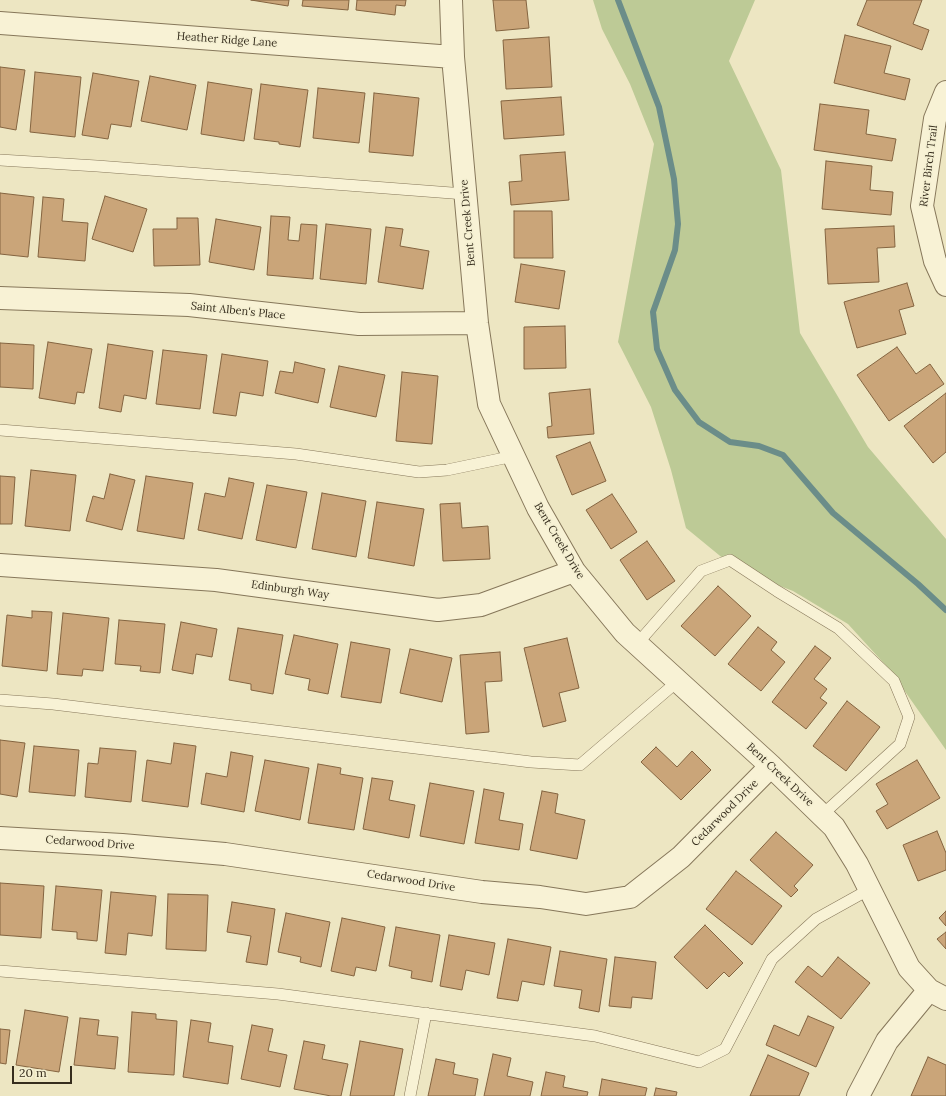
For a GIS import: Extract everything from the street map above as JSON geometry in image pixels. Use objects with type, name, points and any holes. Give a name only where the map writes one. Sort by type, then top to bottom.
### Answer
[{"type":"street","name":"Bent Creek Drive","points":[[451,0],[453,57],[476,323],[489,404],[538,508],[574,571],[625,633],[771,766],[834,827],[857,864],[909,968],[938,994]]},
{"type":"street","name":"Heather Ridge Lane","points":[[0,23],[453,57]]},
{"type":"street","name":"River Birch Trail","points":[[946,92],[922,206],[934,261],[946,285]]},
{"type":"street","name":"Saint Alben's Place","points":[[0,298],[189,306],[359,324],[476,323]]},
{"type":"street","name":"Edinburgh Way","points":[[0,565],[216,580],[438,610],[481,605],[574,571]]},
{"type":"street","name":"Cedarwood Drive","points":[[0,838],[122,845],[225,854],[482,892],[540,897],[586,904],[630,897],[681,857],[771,766]]},
{"type":"street","points":[[858,1096],[887,1041],[938,994]]},
{"type":"lane","points":[[0,160],[104,166],[465,194]]},
{"type":"lane","points":[[0,430],[296,454],[419,472],[447,470],[514,456]]},
{"type":"lane","points":[[637,644],[701,571],[730,560],[776,591],[838,628],[894,682],[909,717],[900,744],[822,815]]},
{"type":"lane","points":[[0,700],[69,706],[531,762],[580,765],[678,681]]},
{"type":"lane","points":[[0,971],[278,994],[426,1013],[595,1036],[699,1062],[725,1049],[772,959],[816,919],[870,889]]},
{"type":"lane","points":[[410,1096],[426,1013]]},
{"type":"green space","points":[[593,0],[755,0],[729,61],[781,170],[800,333],[868,447],[946,539],[946,750],[890,670],[848,624],[793,591],[736,569],[686,528],[671,470],[651,407],[618,342],[654,144],[630,84],[602,29]]},
{"type":"building","points":[[251,0],[289,0],[288,6]]},
{"type":"building","points":[[303,0],[349,0],[348,10],[302,6]]},
{"type":"building","points":[[357,0],[406,0],[405,6],[396,5],[395,15],[356,10]]},
{"type":"building","points":[[493,0],[526,0],[529,28],[496,31]]},
{"type":"building","points":[[867,0],[922,0],[913,24],[929,30],[922,50],[857,25]]},
{"type":"building","points":[[845,35],[891,46],[884,73],[910,79],[905,100],[834,83]]},
{"type":"building","points":[[549,37],[552,87],[506,89],[503,40]]},
{"type":"building","points":[[0,67],[25,70],[16,130],[0,127]]},
{"type":"building","points":[[35,72],[81,77],[75,137],[30,132]]},
{"type":"building","points":[[93,73],[139,81],[131,127],[111,124],[108,139],[82,135]]},
{"type":"building","points":[[150,76],[196,85],[187,130],[141,121]]},
{"type":"building","points":[[208,82],[252,89],[244,141],[201,134]]},
{"type":"building","points":[[261,84],[308,90],[300,147],[279,144],[279,142],[254,139]]},
{"type":"building","points":[[318,88],[365,93],[359,143],[313,138]]},
{"type":"building","points":[[374,93],[419,98],[413,156],[369,152]]},
{"type":"building","points":[[561,97],[564,135],[504,139],[501,101]]},
{"type":"building","points":[[820,104],[869,110],[866,134],[896,139],[892,161],[814,150]]},
{"type":"building","points":[[565,152],[569,200],[511,205],[509,182],[522,181],[520,155]]},
{"type":"building","points":[[826,161],[872,166],[870,190],[893,192],[891,215],[822,209]]},
{"type":"building","points":[[0,193],[34,197],[28,257],[0,254]]},
{"type":"building","points":[[105,196],[147,209],[133,252],[92,239]]},
{"type":"building","points":[[43,197],[64,199],[62,221],[88,223],[85,261],[38,257]]},
{"type":"building","points":[[514,211],[552,211],[553,258],[514,258]]},
{"type":"building","points":[[271,216],[290,217],[288,240],[299,241],[301,224],[317,225],[313,279],[267,275]]},
{"type":"building","points":[[177,218],[198,218],[200,265],[154,266],[153,229],[177,229]]},
{"type":"building","points":[[216,219],[261,227],[254,270],[209,262]]},
{"type":"building","points":[[326,224],[371,229],[366,284],[320,279]]},
{"type":"building","points":[[894,226],[895,247],[877,248],[879,282],[828,284],[825,229]]},
{"type":"building","points":[[386,227],[403,229],[400,246],[429,251],[423,289],[378,282]]},
{"type":"building","points":[[521,264],[565,271],[559,309],[515,302]]},
{"type":"building","points":[[907,283],[914,306],[899,310],[906,334],[857,348],[844,302]]},
{"type":"building","points":[[565,326],[566,368],[524,369],[524,327]]},
{"type":"building","points":[[48,342],[92,349],[84,393],[77,392],[75,404],[39,398]]},
{"type":"building","points":[[0,343],[34,345],[33,389],[0,387]]},
{"type":"building","points":[[108,344],[153,351],[146,399],[124,395],[121,412],[99,408]]},
{"type":"building","points":[[897,347],[916,374],[930,364],[944,384],[889,421],[857,375]]},
{"type":"building","points":[[163,350],[207,355],[200,409],[156,404]]},
{"type":"building","points":[[222,354],[268,361],[263,396],[240,392],[236,416],[213,413]]},
{"type":"building","points":[[295,362],[325,369],[318,403],[275,393],[280,371],[293,373]]},
{"type":"building","points":[[339,366],[385,375],[376,417],[330,407]]},
{"type":"building","points":[[402,372],[438,376],[432,444],[396,441]]},
{"type":"building","points":[[590,389],[594,434],[548,438],[547,427],[552,426],[549,393]]},
{"type":"building","points":[[946,393],[946,452],[933,463],[904,426]]},
{"type":"building","points":[[590,442],[606,481],[572,495],[556,456]]},
{"type":"building","points":[[31,470],[76,475],[70,531],[25,526]]},
{"type":"building","points":[[110,474],[135,480],[122,530],[86,521],[93,496],[104,499]]},
{"type":"building","points":[[0,476],[15,477],[12,524],[0,524]]},
{"type":"building","points":[[146,476],[193,483],[184,539],[137,531]]},
{"type":"building","points":[[229,478],[254,483],[242,539],[198,530],[205,493],[225,497]]},
{"type":"building","points":[[267,485],[307,492],[296,548],[256,540]]},
{"type":"building","points":[[322,493],[366,501],[356,557],[312,549]]},
{"type":"building","points":[[612,494],[637,532],[611,549],[586,510]]},
{"type":"building","points":[[377,502],[424,509],[414,566],[368,558]]},
{"type":"building","points":[[460,503],[462,528],[488,526],[490,559],[443,561],[440,504]]},
{"type":"building","points":[[647,541],[675,581],[647,600],[620,560]]},
{"type":"building","points":[[718,586],[751,616],[715,656],[681,626]]},
{"type":"building","points":[[32,611],[52,612],[47,671],[2,666],[7,615],[32,618]]},
{"type":"building","points":[[63,613],[109,618],[103,671],[83,669],[82,676],[57,674]]},
{"type":"building","points":[[119,620],[165,624],[160,673],[140,671],[141,666],[115,664]]},
{"type":"building","points":[[181,622],[217,629],[212,657],[196,654],[193,674],[172,670]]},
{"type":"building","points":[[758,627],[777,642],[771,650],[785,662],[761,691],[728,664]]},
{"type":"building","points":[[238,628],[283,635],[273,694],[251,690],[251,684],[229,680]]},
{"type":"building","points":[[294,635],[338,644],[328,694],[308,690],[310,679],[285,674]]},
{"type":"building","points":[[567,638],[579,688],[559,693],[566,721],[543,727],[524,648]]},
{"type":"building","points":[[351,642],[390,649],[381,703],[341,697]]},
{"type":"building","points":[[815,646],[831,658],[814,679],[827,689],[820,698],[827,703],[806,729],[772,702]]},
{"type":"building","points":[[410,649],[452,658],[442,702],[400,693]]},
{"type":"building","points":[[500,652],[502,681],[485,682],[489,732],[466,734],[460,655]]},
{"type":"building","points":[[847,701],[880,727],[846,771],[813,746]]},
{"type":"building","points":[[0,740],[25,743],[17,797],[0,794]]},
{"type":"building","points":[[174,743],[196,746],[188,807],[142,801],[147,760],[171,764]]},
{"type":"building","points":[[34,746],[79,750],[75,796],[29,792]]},
{"type":"building","points":[[656,747],[677,767],[692,751],[711,770],[681,800],[641,762]]},
{"type":"building","points":[[100,748],[136,751],[131,802],[85,797],[88,763],[98,764]]},
{"type":"building","points":[[231,752],[253,756],[244,812],[201,804],[206,773],[227,777]]},
{"type":"building","points":[[265,760],[309,768],[300,820],[255,811]]},
{"type":"building","points":[[917,760],[940,798],[887,829],[876,811],[888,804],[876,784]]},
{"type":"building","points":[[318,764],[341,768],[340,774],[363,778],[354,830],[308,823]]},
{"type":"building","points":[[372,778],[393,781],[389,800],[415,805],[409,838],[363,829]]},
{"type":"building","points":[[430,783],[474,791],[464,844],[420,836]]},
{"type":"building","points":[[484,789],[504,793],[499,820],[523,824],[519,850],[475,843]]},
{"type":"building","points":[[542,791],[558,794],[555,813],[585,820],[577,859],[530,850]]},
{"type":"building","points":[[937,831],[946,853],[946,870],[918,881],[903,845]]},
{"type":"building","points":[[776,832],[813,865],[794,886],[798,890],[791,897],[750,860]]},
{"type":"building","points":[[736,871],[782,906],[752,945],[706,909]]},
{"type":"building","points":[[0,883],[44,886],[41,938],[0,935]]},
{"type":"building","points":[[56,886],[102,890],[97,941],[77,939],[77,932],[52,930]]},
{"type":"building","points":[[111,892],[156,896],[152,936],[128,933],[126,955],[105,953]]},
{"type":"building","points":[[168,894],[208,895],[206,951],[166,949]]},
{"type":"building","points":[[232,902],[275,909],[267,965],[246,962],[251,936],[227,932]]},
{"type":"building","points":[[946,911],[946,926],[939,918]]},
{"type":"building","points":[[286,913],[330,922],[321,967],[300,962],[301,957],[278,952]]},
{"type":"building","points":[[342,918],[385,927],[376,971],[356,967],[354,976],[331,971]]},
{"type":"building","points":[[705,925],[743,963],[729,977],[724,972],[707,989],[674,957]]},
{"type":"building","points":[[396,927],[440,935],[432,982],[411,978],[412,971],[389,966]]},
{"type":"building","points":[[946,932],[946,949],[937,939]]},
{"type":"building","points":[[449,935],[495,943],[489,975],[466,970],[462,990],[440,986]]},
{"type":"building","points":[[508,939],[551,947],[544,985],[522,981],[518,1001],[497,998]]},
{"type":"building","points":[[560,951],[607,959],[599,1012],[579,1008],[582,990],[554,986]]},
{"type":"building","points":[[615,957],[656,962],[652,999],[632,997],[631,1008],[609,1006]]},
{"type":"building","points":[[838,957],[870,983],[841,1019],[795,982],[808,966],[822,977]]},
{"type":"building","points":[[25,1010],[68,1017],[59,1072],[16,1065]]},
{"type":"building","points":[[132,1012],[156,1014],[156,1019],[177,1021],[174,1075],[128,1072]]},
{"type":"building","points":[[808,1016],[834,1027],[816,1067],[766,1045],[774,1025],[799,1036]]},
{"type":"building","points":[[80,1018],[99,1020],[97,1035],[118,1037],[115,1069],[74,1065]]},
{"type":"building","points":[[191,1020],[211,1023],[208,1042],[233,1046],[228,1084],[183,1077]]},
{"type":"building","points":[[252,1025],[273,1029],[268,1051],[287,1055],[280,1087],[241,1079]]},
{"type":"building","points":[[0,1029],[10,1030],[6,1064],[0,1063]]},
{"type":"building","points":[[304,1041],[325,1045],[322,1059],[348,1064],[341,1096],[331,1096],[294,1089]]},
{"type":"building","points":[[360,1041],[403,1049],[394,1096],[350,1096]]},
{"type":"building","points":[[493,1054],[511,1058],[507,1076],[533,1082],[530,1096],[484,1096]]},
{"type":"building","points":[[768,1055],[809,1073],[799,1096],[750,1096]]},
{"type":"building","points":[[928,1057],[946,1065],[946,1096],[911,1096]]},
{"type":"building","points":[[436,1059],[455,1063],[453,1074],[478,1079],[475,1096],[428,1096]]},
{"type":"building","points":[[546,1072],[565,1076],[563,1087],[588,1092],[587,1096],[541,1096]]},
{"type":"building","points":[[602,1079],[647,1088],[645,1096],[599,1096]]},
{"type":"building","points":[[656,1088],[677,1092],[676,1096],[654,1096]]},
{"type":"waterway","points":[[618,0],[659,107],[674,179],[678,224],[675,250],[653,312],[657,349],[675,390],[699,422],[730,442],[759,446],[783,455],[833,513],[918,584],[946,610]]}]
